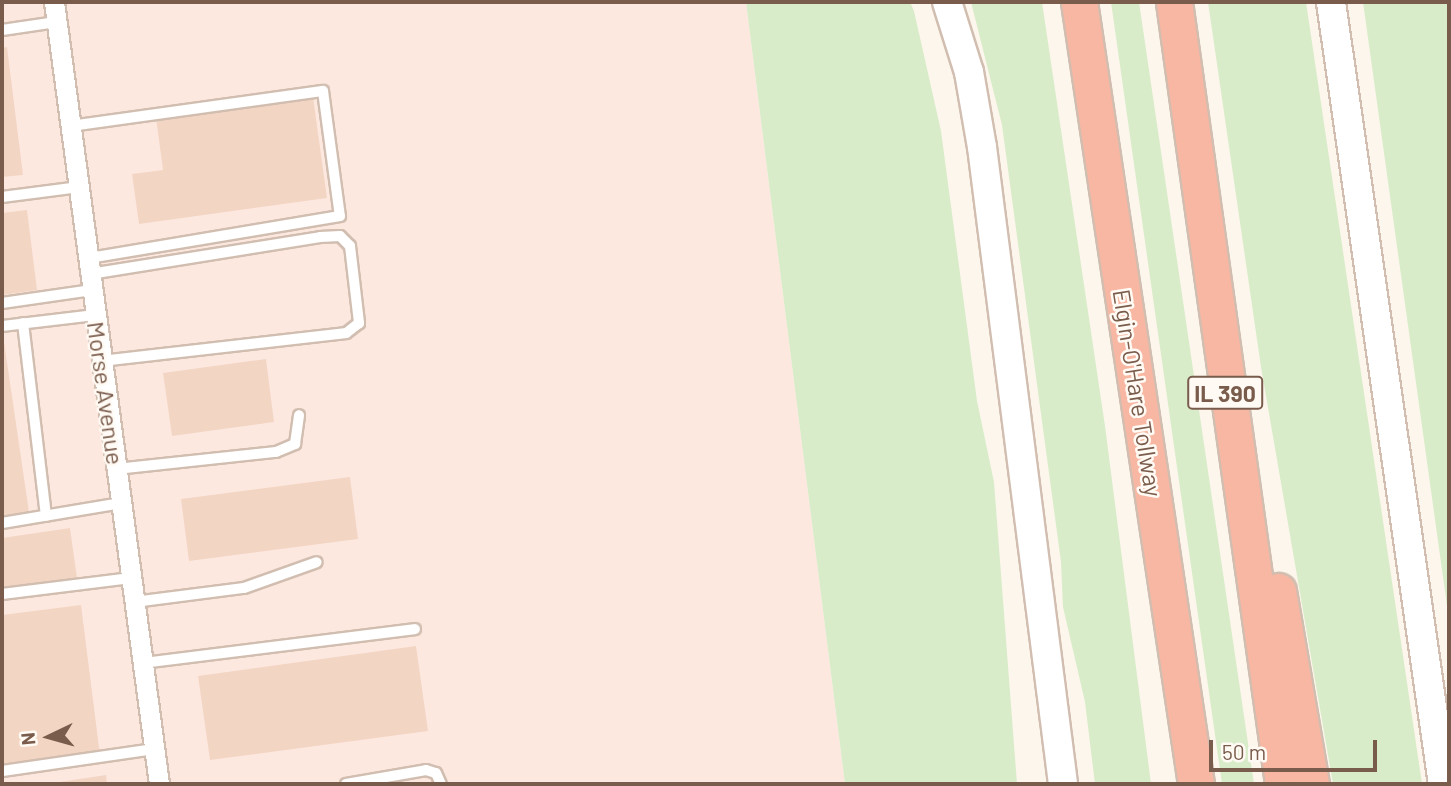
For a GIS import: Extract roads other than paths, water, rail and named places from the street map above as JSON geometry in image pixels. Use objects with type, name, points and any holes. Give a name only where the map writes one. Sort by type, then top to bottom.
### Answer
[{"type":"highway","name":"Elgin-O'Hare Tollway","points":[[1079,2],[1196,784]]},
{"type":"highway","name":"IL 390","points":[[1174,2],[1283,784]]},
{"type":"highway","points":[[1199,186],[1246,397],[1311,784]]},
{"type":"highway","points":[[1123,296],[1129,455],[1175,784]]},
{"type":"street","name":"Morse Avenue","points":[[54,2],[159,784]]},
{"type":"street","points":[[947,2],[969,72],[982,147],[1063,784]]},
{"type":"street","points":[[1332,2],[1443,784]]},
{"type":"lane","points":[[2,30],[56,22]]},
{"type":"lane","points":[[2,303],[90,274],[340,215],[323,91],[70,126]]},
{"type":"lane","points":[[2,197],[79,187]]},
{"type":"lane","points":[[90,274],[320,237],[340,236],[350,246],[359,323],[346,333],[102,361]]},
{"type":"lane","points":[[2,326],[96,315]]},
{"type":"lane","points":[[23,323],[46,516]]},
{"type":"lane","points":[[116,469],[276,452],[295,444],[299,415]]},
{"type":"lane","points":[[2,523],[121,503]]},
{"type":"lane","points":[[134,602],[244,588],[317,562]]},
{"type":"lane","points":[[2,594],[131,578]]},
{"type":"lane","points":[[143,663],[415,629]]},
{"type":"lane","points":[[2,771],[154,749]]},
{"type":"lane","points":[[346,784],[426,770],[436,774],[441,784]]}]
